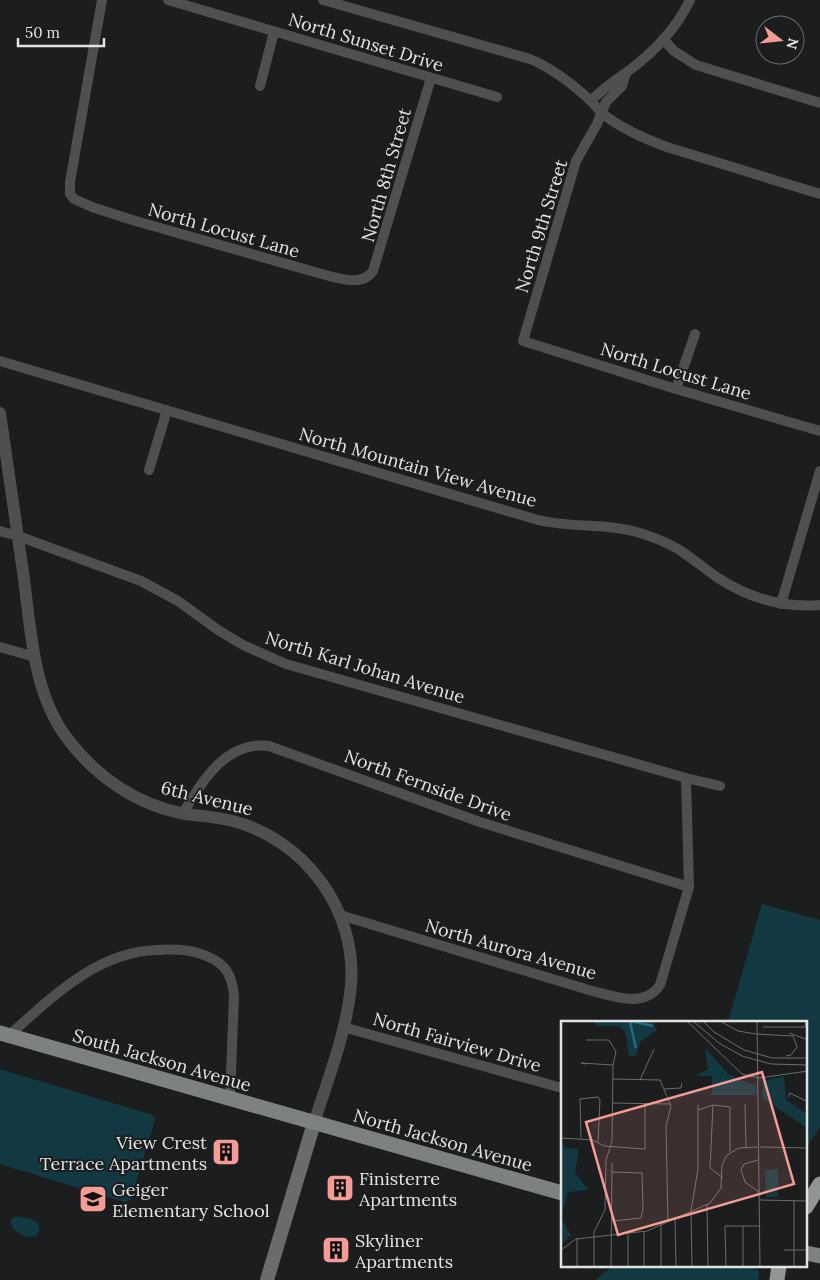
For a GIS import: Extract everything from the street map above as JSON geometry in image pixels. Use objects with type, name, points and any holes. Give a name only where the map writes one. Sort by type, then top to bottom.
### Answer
[{"type":"highway","points":[[808,1204],[820,1184]]},
{"type":"main road","name":"South Jackson Avenue","points":[[4,1035],[314,1122]]},
{"type":"main road","name":"North Jackson Avenue","points":[[314,1122],[561,1193]]},
{"type":"main road","name":"6th Avenue","points":[[268,1280],[314,1122]]},
{"type":"street","name":"North Locust Lane","points":[[102,0],[69,187],[70,194],[76,200],[132,220],[318,274],[352,280],[365,278]]},
{"type":"street","name":"North Sunset Drive","points":[[168,0],[498,97]]},
{"type":"street","points":[[323,0],[530,59],[546,66],[566,80],[602,113],[645,139],[820,194]]},
{"type":"street","name":"North 9th Street","points":[[591,101],[615,79],[626,73],[663,39],[690,0]]},
{"type":"street","points":[[260,86],[274,32]]},
{"type":"street","points":[[663,39],[674,51],[696,65],[820,103]]},
{"type":"street","name":"North 9th Street","points":[[523,341],[576,162],[606,102],[622,86],[626,73]]},
{"type":"street","name":"North 8th Street","points":[[365,278],[373,271],[378,261],[431,78]]},
{"type":"street","points":[[676,389],[695,334]]},
{"type":"street","name":"North Locust Lane","points":[[523,341],[676,389],[820,431]]},
{"type":"street","name":"North Mountain View Avenue","points":[[0,361],[538,520],[570,526],[617,528],[638,532],[660,540],[679,550],[732,586],[750,595],[781,604],[820,606]]},
{"type":"street","points":[[149,470],[166,410]]},
{"type":"street","name":"6th Avenue","points":[[0,413],[35,657],[42,687],[56,720],[66,736],[81,756],[95,770],[129,794],[147,802],[183,813],[219,818],[246,825],[266,834],[287,847],[315,873],[340,915],[348,942],[351,962],[351,984],[343,1027],[314,1122]]},
{"type":"street","points":[[781,604],[820,471]]},
{"type":"street","name":"North Karl Johan Avenue","points":[[0,531],[141,581],[178,601],[218,630],[243,645],[286,664],[720,786]]},
{"type":"street","points":[[0,647],[35,657]]},
{"type":"street","name":"North Fernside Drive","points":[[183,813],[205,778],[227,757],[247,746],[269,746],[480,822],[689,887]]},
{"type":"street","points":[[686,778],[689,887]]},
{"type":"street","name":"North Aurora Avenue","points":[[340,915],[580,987],[626,998],[647,997],[655,993],[664,976],[689,887]]},
{"type":"street","points":[[4,1035],[89,969],[106,961],[144,950],[172,949],[197,953],[218,961],[230,975],[233,984],[230,1099]]},
{"type":"street","name":"North Fairview Drive","points":[[343,1027],[561,1088]]},
{"type":"shaded area","points":[[762,904],[820,920],[820,1127],[808,1145],[808,1021],[728,1021]]},
{"type":"shaded area","points":[[0,1069],[153,1115],[155,1120],[131,1200],[124,1202],[0,1164]]},
{"type":"shaded area","points":[[17,1216],[36,1222],[39,1225],[37,1235],[23,1236],[15,1231],[12,1227],[11,1219]]},
{"type":"shaded area","points":[[610,1268],[752,1268],[759,1271],[758,1280],[595,1280]]},
{"type":"place","name":"View Crest Terrace Apartments","points":[[226,1152]]},
{"type":"place","name":"Finisterre Apartments","points":[[340,1188]]},
{"type":"place","name":"Geiger Elementary School","points":[[93,1199]]},
{"type":"place","name":"Skyliner Apartments","points":[[336,1250]]}]
